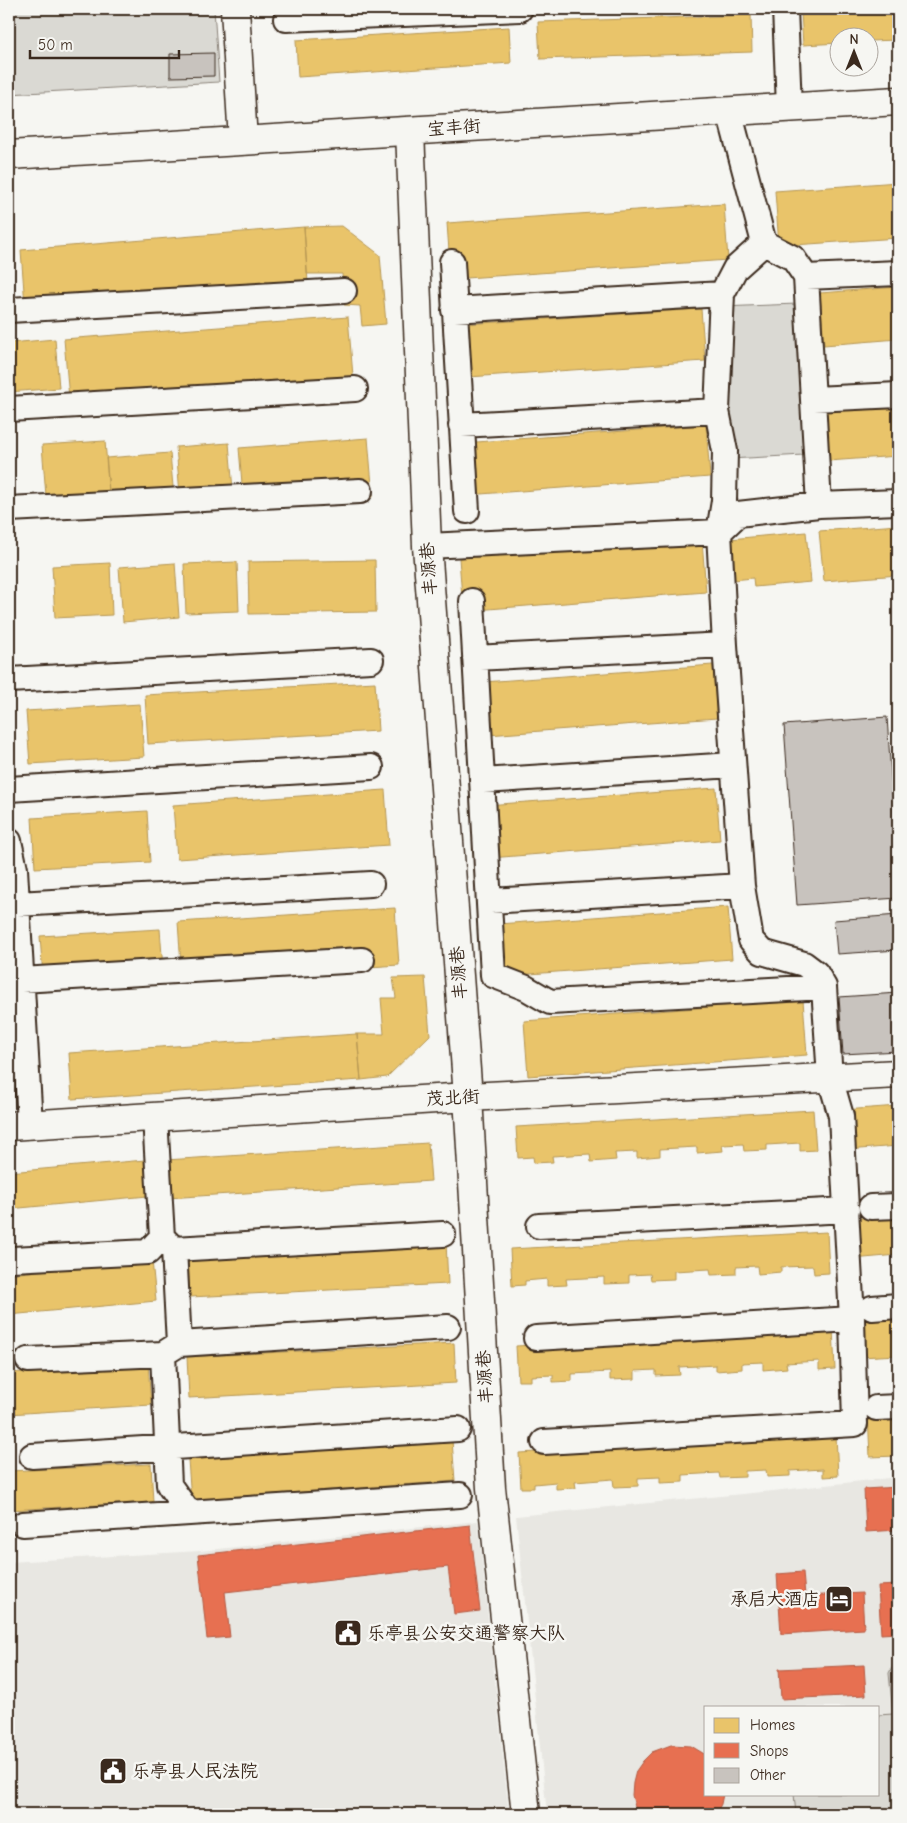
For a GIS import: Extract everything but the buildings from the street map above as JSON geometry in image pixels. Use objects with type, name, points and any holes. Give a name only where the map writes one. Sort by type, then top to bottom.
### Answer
[{"type":"street","points":[[235,9],[243,141]]},
{"type":"street","points":[[286,19],[520,9]]},
{"type":"street","points":[[785,9],[789,107]]},
{"type":"street","name":"宝丰街","points":[[9,155],[898,100]]},
{"type":"street","points":[[729,111],[764,243],[793,258],[806,277],[819,505]]},
{"type":"street","name":"丰源巷","points":[[410,131],[427,546],[468,1097],[492,1488],[526,1814]]},
{"type":"street","points":[[544,1442],[855,1424],[862,1314],[847,1210],[841,1116],[830,1078],[824,986],[816,973],[804,964],[762,952],[751,940],[742,886],[725,645],[720,532],[724,500],[725,451],[717,411],[722,294],[735,269],[764,243]]},
{"type":"street","points":[[452,262],[466,512]]},
{"type":"street","points":[[806,277],[898,273]]},
{"type":"street","points":[[9,310],[344,291]]},
{"type":"street","points":[[454,310],[722,294]]},
{"type":"street","points":[[9,409],[356,389]]},
{"type":"street","points":[[814,399],[898,395]]},
{"type":"street","points":[[461,425],[717,411]]},
{"type":"street","points":[[9,509],[360,491]]},
{"type":"street","points":[[427,546],[720,532],[738,514],[819,505],[898,502]]},
{"type":"street","points":[[472,601],[494,975],[526,988],[550,1002],[824,986]]},
{"type":"street","points":[[475,658],[725,645]]},
{"type":"street","points":[[9,680],[371,660]]},
{"type":"street","points":[[483,781],[733,765]]},
{"type":"street","points":[[9,789],[371,767]]},
{"type":"street","points":[[9,841],[17,904],[20,1125]]},
{"type":"street","points":[[17,904],[371,884]]},
{"type":"street","points":[[490,901],[742,886]]},
{"type":"street","points":[[17,985],[362,960]]},
{"type":"street","name":"茂北街","points":[[20,1125],[468,1097],[898,1074]]},
{"type":"street","points":[[155,1117],[168,1243],[171,1349],[167,1448],[169,1485],[189,1513]]},
{"type":"street","points":[[871,1207],[898,1206]]},
{"type":"street","points":[[539,1226],[847,1210]]},
{"type":"street","points":[[12,1259],[148,1252],[168,1243],[443,1234]]},
{"type":"street","points":[[536,1338],[862,1314],[898,1306]]},
{"type":"street","points":[[28,1360],[448,1327]]},
{"type":"street","points":[[32,1456],[458,1429]]},
{"type":"street","points":[[23,1524],[460,1495]]},
{"type":"shaded area","points":[[9,9],[214,9],[219,82],[9,94]]},
{"type":"shaded area","points":[[797,304],[804,455],[729,459],[721,307]]},
{"type":"shaded area","points":[[898,1477],[898,1814],[547,1814],[516,1516]]},
{"type":"shaded area","name":"乐亭县公安交通警察大队","points":[[478,1521],[509,1814],[9,1814],[9,1562],[200,1551]]},
{"type":"shaded area","points":[[893,1665],[898,1668],[898,1814],[796,1814],[794,1796],[880,1796],[880,1715],[893,1714],[889,1673]]},
{"type":"place","name":"承启大酒店","points":[[839,1599]]},
{"type":"place","name":"乐亭县公安交通警察大队","points":[[348,1633]]},
{"type":"place","name":"乐亭县人民法院","points":[[113,1771]]}]
